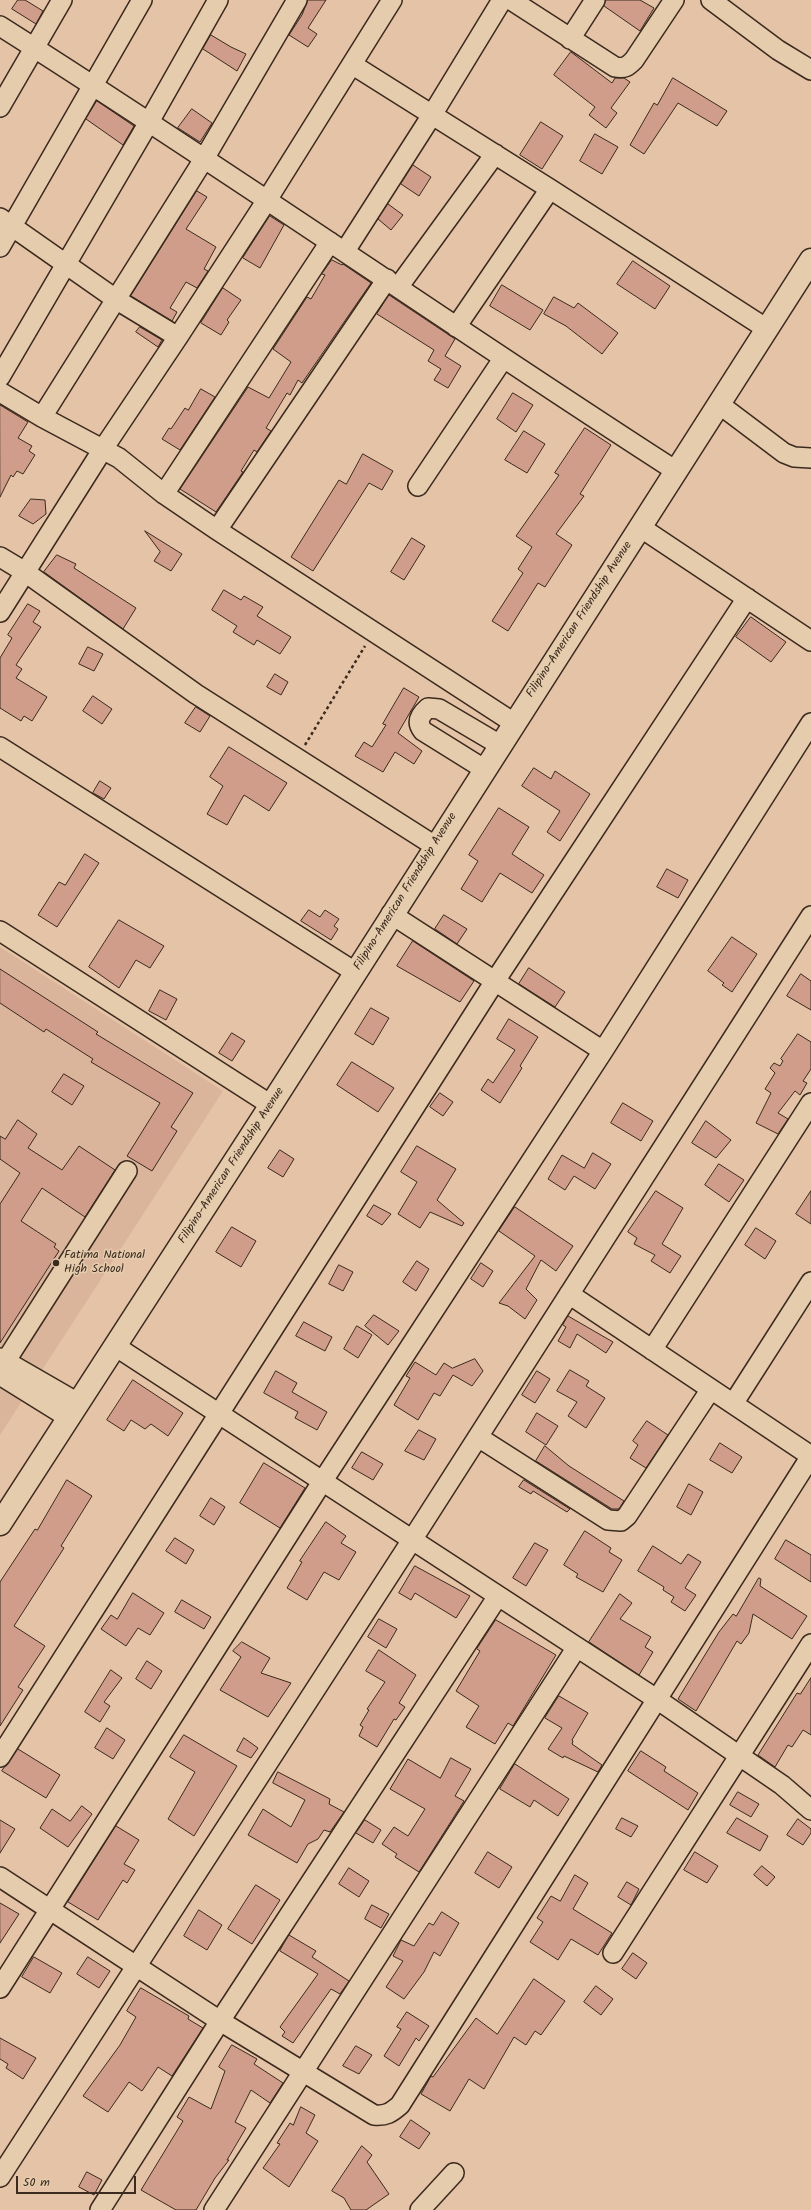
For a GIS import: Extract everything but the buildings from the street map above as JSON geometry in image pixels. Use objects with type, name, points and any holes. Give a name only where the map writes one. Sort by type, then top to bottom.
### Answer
[{"type":"main road","name":"Filipino-American Friendship Avenue","points":[[0,1524],[271,1105],[391,914],[811,260]]},
{"type":"street","points":[[0,107],[62,0]]},
{"type":"street","points":[[0,247],[6,222],[93,85],[142,0]]},
{"type":"street","points":[[0,377],[149,122],[218,0]]},
{"type":"street","points":[[42,417],[118,300],[204,159],[297,0]]},
{"type":"street","points":[[0,612],[103,449],[267,200],[353,65],[392,0]]},
{"type":"street","points":[[164,494],[337,247],[432,115],[502,0]]},
{"type":"street","points":[[510,0],[615,67],[622,68],[628,66],[634,60],[674,0]]},
{"type":"street","points":[[570,39],[595,0]]},
{"type":"street","points":[[711,0],[778,50],[811,70]]},
{"type":"street","points":[[0,26],[93,85],[337,247],[393,282],[503,359],[676,471]]},
{"type":"street","points":[[353,65],[550,189],[767,329]]},
{"type":"street","points":[[217,530],[393,282],[495,154]]},
{"type":"street","points":[[456,327],[550,189]]},
{"type":"street","points":[[6,222],[118,300],[178,337]]},
{"type":"street","points":[[418,486],[503,359]]},
{"type":"street","points":[[0,392],[42,417],[103,449],[132,467],[164,494],[217,530],[514,723]]},
{"type":"street","points":[[719,404],[784,453],[794,457],[811,458]]},
{"type":"street","points":[[640,527],[811,641]]},
{"type":"street","points":[[0,557],[25,572],[163,672],[435,846]]},
{"type":"street","points":[[0,1757],[219,1416],[495,981],[747,598]]},
{"type":"street","points":[[484,769],[423,732],[420,727],[420,717],[428,708],[439,709],[500,745]]},
{"type":"street","points":[[0,1988],[322,1482],[603,1051],[811,723]]},
{"type":"street","points":[[0,747],[355,972]]},
{"type":"street","points":[[391,914],[603,1051]]},
{"type":"street","points":[[0,2177],[412,1540],[811,916]]},
{"type":"street","points":[[0,931],[271,1105]]},
{"type":"street","points":[[652,1350],[811,1103]]},
{"type":"street","points":[[73,1411],[1,1366],[127,1171]]},
{"type":"street","points":[[733,1404],[811,1282]]},
{"type":"street","points":[[0,1877],[220,2021],[374,2115],[384,2116],[393,2112],[400,2105],[658,1700],[811,1456],[569,1294]]},
{"type":"street","points":[[115,1346],[219,1416],[658,1700],[739,1757],[782,1785],[811,1810]]},
{"type":"street","points":[[478,1437],[608,1520],[621,1521],[627,1516],[711,1389]]},
{"type":"street","points":[[100,2210],[220,2021],[498,1596]]},
{"type":"street","points":[[613,1953],[811,1644]]},
{"type":"street","points":[[214,2210],[576,1647]]},
{"type":"street","points":[[420,2210],[454,2173]]},
{"type":"path","points":[[297,759],[373,632]]},
{"type":"shaded area","name":"Fatima National High School","points":[[0,947],[223,1091],[0,1435]]},
{"type":"place","name":"Fatima National High School","points":[[56,1263]]}]
